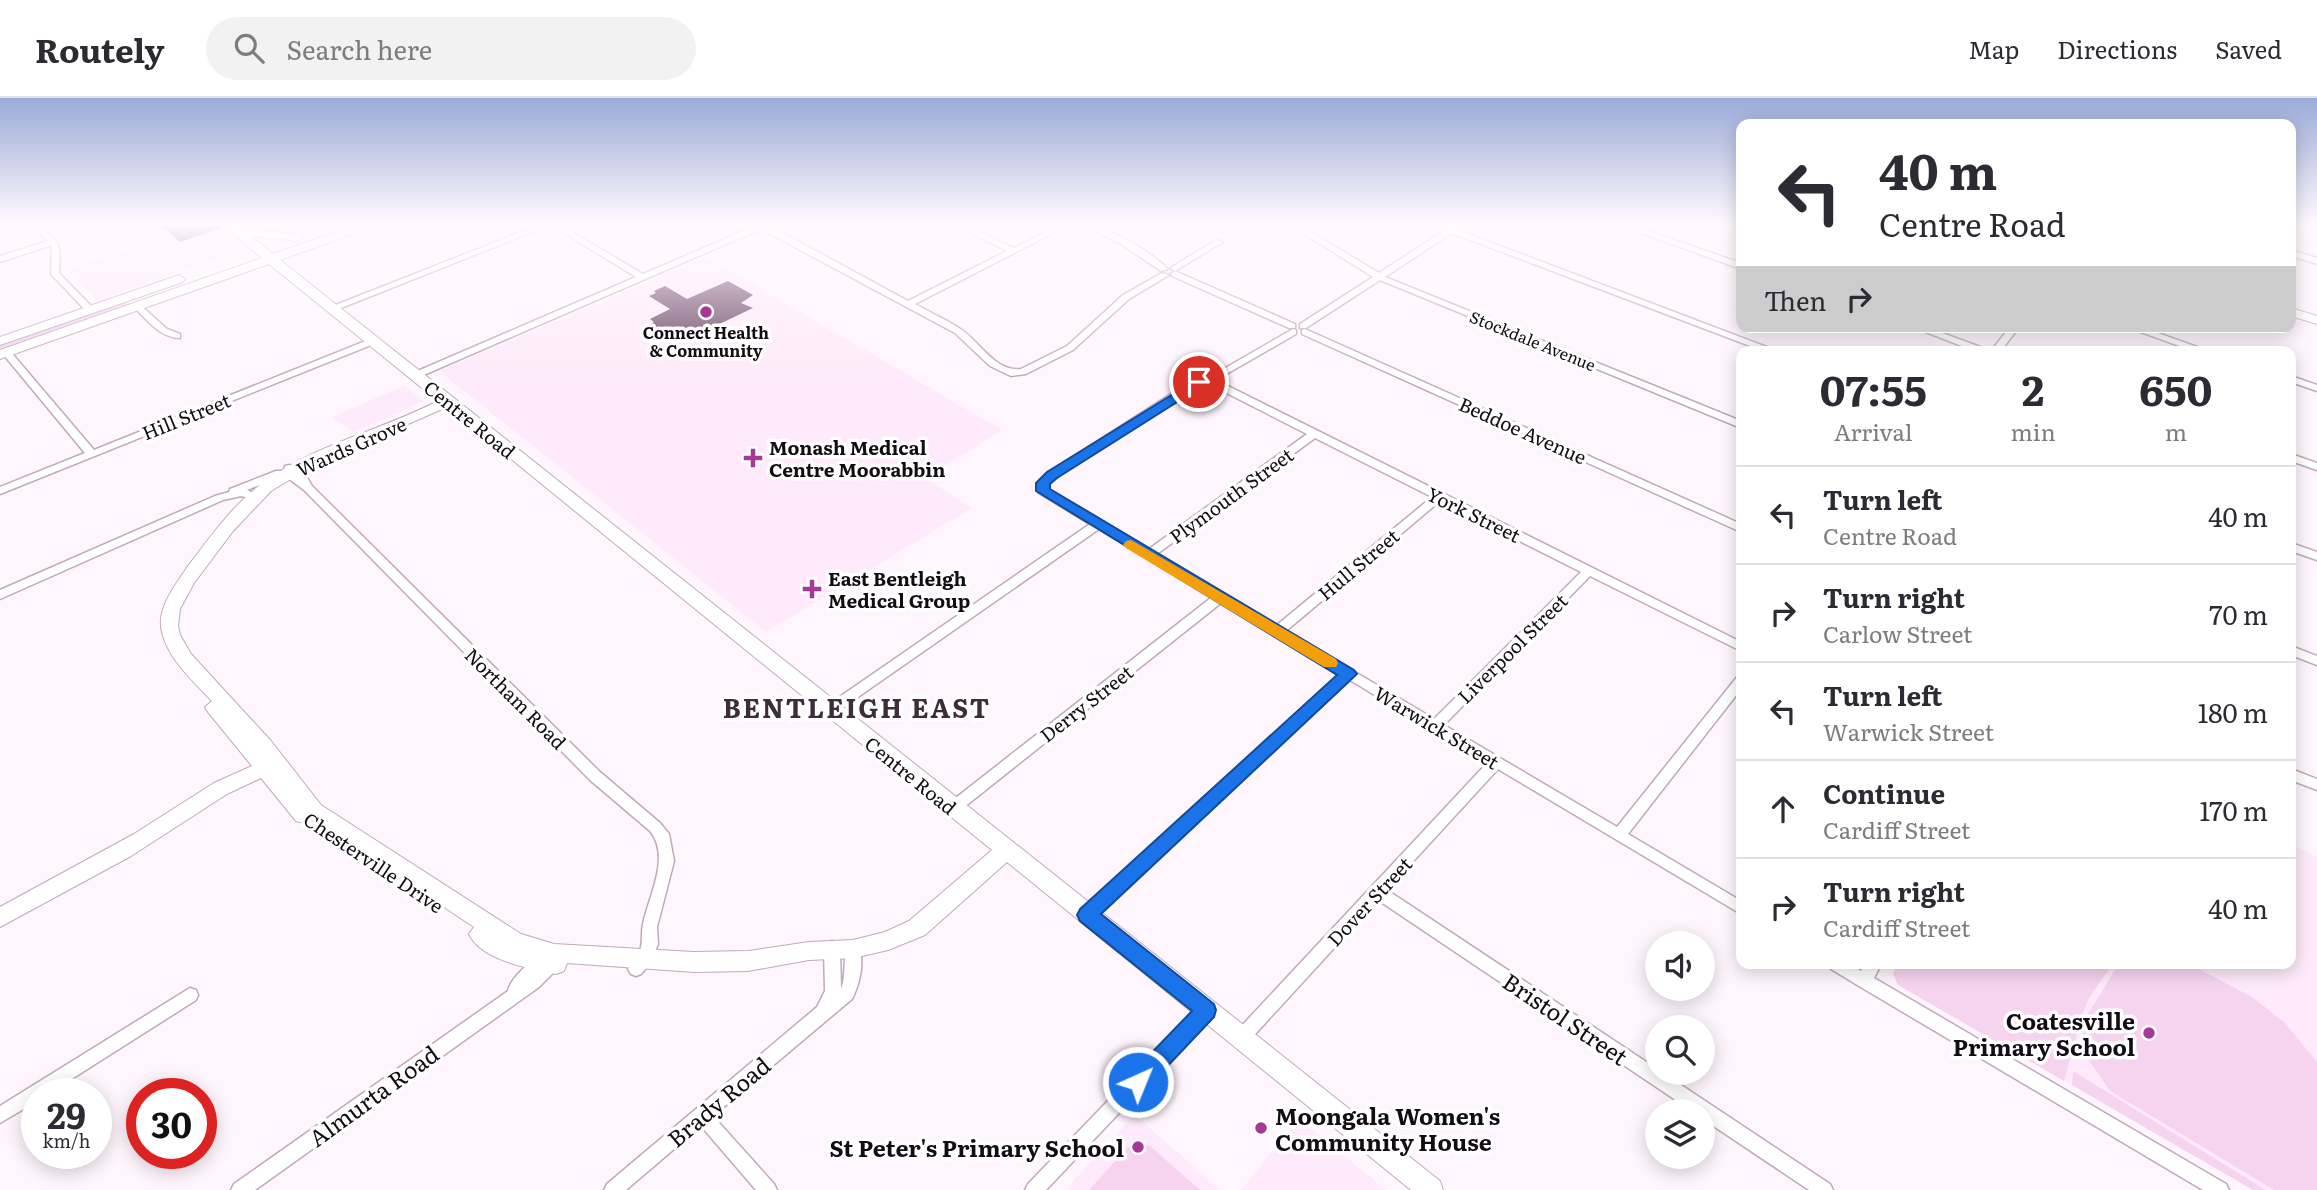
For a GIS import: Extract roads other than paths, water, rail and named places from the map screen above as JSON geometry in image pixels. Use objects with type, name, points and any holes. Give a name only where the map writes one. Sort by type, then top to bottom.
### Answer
[{"type":"main road","points":[[2,349],[138,306],[180,285],[206,276]]},
{"type":"main road","points":[[2,349],[117,300],[219,276]]},
{"type":"main road","name":"Centre Road","points":[[292,276],[1431,1190]]},
{"type":"main road","points":[[2296,314],[2317,320]]},
{"type":"main road","name":"Wards Grove","points":[[288,471],[447,401]]},
{"type":"main road","name":"Chesterville Drive","points":[[288,471],[246,496],[220,526],[173,591],[164,609],[161,628],[170,653],[270,769],[295,807],[320,828],[512,955],[639,963],[724,973],[840,952]]},
{"type":"main road","points":[[0,918],[141,840],[217,792],[270,769]]},
{"type":"main road","points":[[840,952],[888,941],[917,928],[1005,850]]},
{"type":"street","points":[[57,276],[90,310]]},
{"type":"street","points":[[333,308],[415,276]]},
{"type":"street","points":[[854,276],[958,331],[1002,370],[1023,372],[1070,348],[1126,297],[1163,276]]},
{"type":"street","points":[[908,304],[964,276]]},
{"type":"street","name":"Beddoe Avenue","points":[[1179,276],[1736,526]]},
{"type":"street","points":[[1580,276],[1760,346]]},
{"type":"street","points":[[416,375],[642,277]]},
{"type":"street","points":[[1208,380],[1298,329],[1379,277]]},
{"type":"street","name":"Stockdale Avenue","points":[[1379,277],[1736,423]]},
{"type":"street","points":[[138,306],[164,331],[177,336]]},
{"type":"street","points":[[1934,333],[1970,346]]},
{"type":"street","points":[[2149,333],[2188,346]]},
{"type":"street","name":"Hill Street","points":[[0,491],[373,341]]},
{"type":"street","points":[[2,349],[92,454]]},
{"type":"street","name":"York Street","points":[[1208,380],[1736,644]]},
{"type":"street","name":"Warwick Street","points":[[1208,380],[1194,384],[1043,483],[1042,488],[1046,494],[1736,905]]},
{"type":"street","points":[[2296,381],[2317,388]]},
{"type":"street","name":"Plymouth Street","points":[[1148,555],[1314,435]]},
{"type":"street","points":[[2296,459],[2317,467]]},
{"type":"street","points":[[0,595],[210,502],[246,496],[257,480],[288,471]]},
{"type":"street","name":"Northam Road","points":[[288,471],[595,776],[660,832],[667,844],[667,861],[650,927],[650,944],[639,963]]},
{"type":"street","name":"Hull Street","points":[[1277,632],[1438,497]]},
{"type":"street","points":[[830,710],[1097,525]]},
{"type":"street","points":[[2296,549],[2317,556]]},
{"type":"street","name":"Liverpool Street","points":[[1435,726],[1589,571]]},
{"type":"street","name":"Derry Street","points":[[953,808],[1219,598]]},
{"type":"street","points":[[2296,652],[2317,661]]},
{"type":"street","points":[[1087,915],[1349,674]]},
{"type":"street","points":[[1619,835],[1736,686]]},
{"type":"street","name":"Dover Street","points":[[1241,1038],[1496,762]]},
{"type":"street","points":[[2296,776],[2317,785]]},
{"type":"street","name":"Bristol Street","points":[[1378,892],[1824,1190]]},
{"type":"street","points":[[823,1012],[833,991],[840,952]]},
{"type":"street","name":"Brady Road","points":[[613,1190],[823,1012],[842,1000],[853,979],[840,952]]},
{"type":"street","name":"Almurta Road","points":[[240,1190],[506,999],[534,982],[549,959]]},
{"type":"street","points":[[1844,969],[2220,1190]]},
{"type":"street","points":[[1864,981],[1870,969]]},
{"type":"street","points":[[0,1115],[190,995]]},
{"type":"street","points":[[1034,1190],[1206,1010]]},
{"type":"street","points":[[702,1115],[768,1190]]},
{"type":"place","name":"Connect Health & Community","points":[[706,312]]},
{"type":"place","name":"Monash Medical Centre Moorabbin","points":[[753,458]]},
{"type":"place","name":"East Bentleigh Medical Group","points":[[812,589]]},
{"type":"place","name":"Coatesville Primary School","points":[[2149,1033]]},
{"type":"place","name":"Moongala Women's Community House","points":[[1261,1128]]},
{"type":"place","name":"St Peter's Primary School","points":[[1138,1147]]},
{"type":"district","name":"BENTLEIGH EAST","points":[[857,706]]}]
